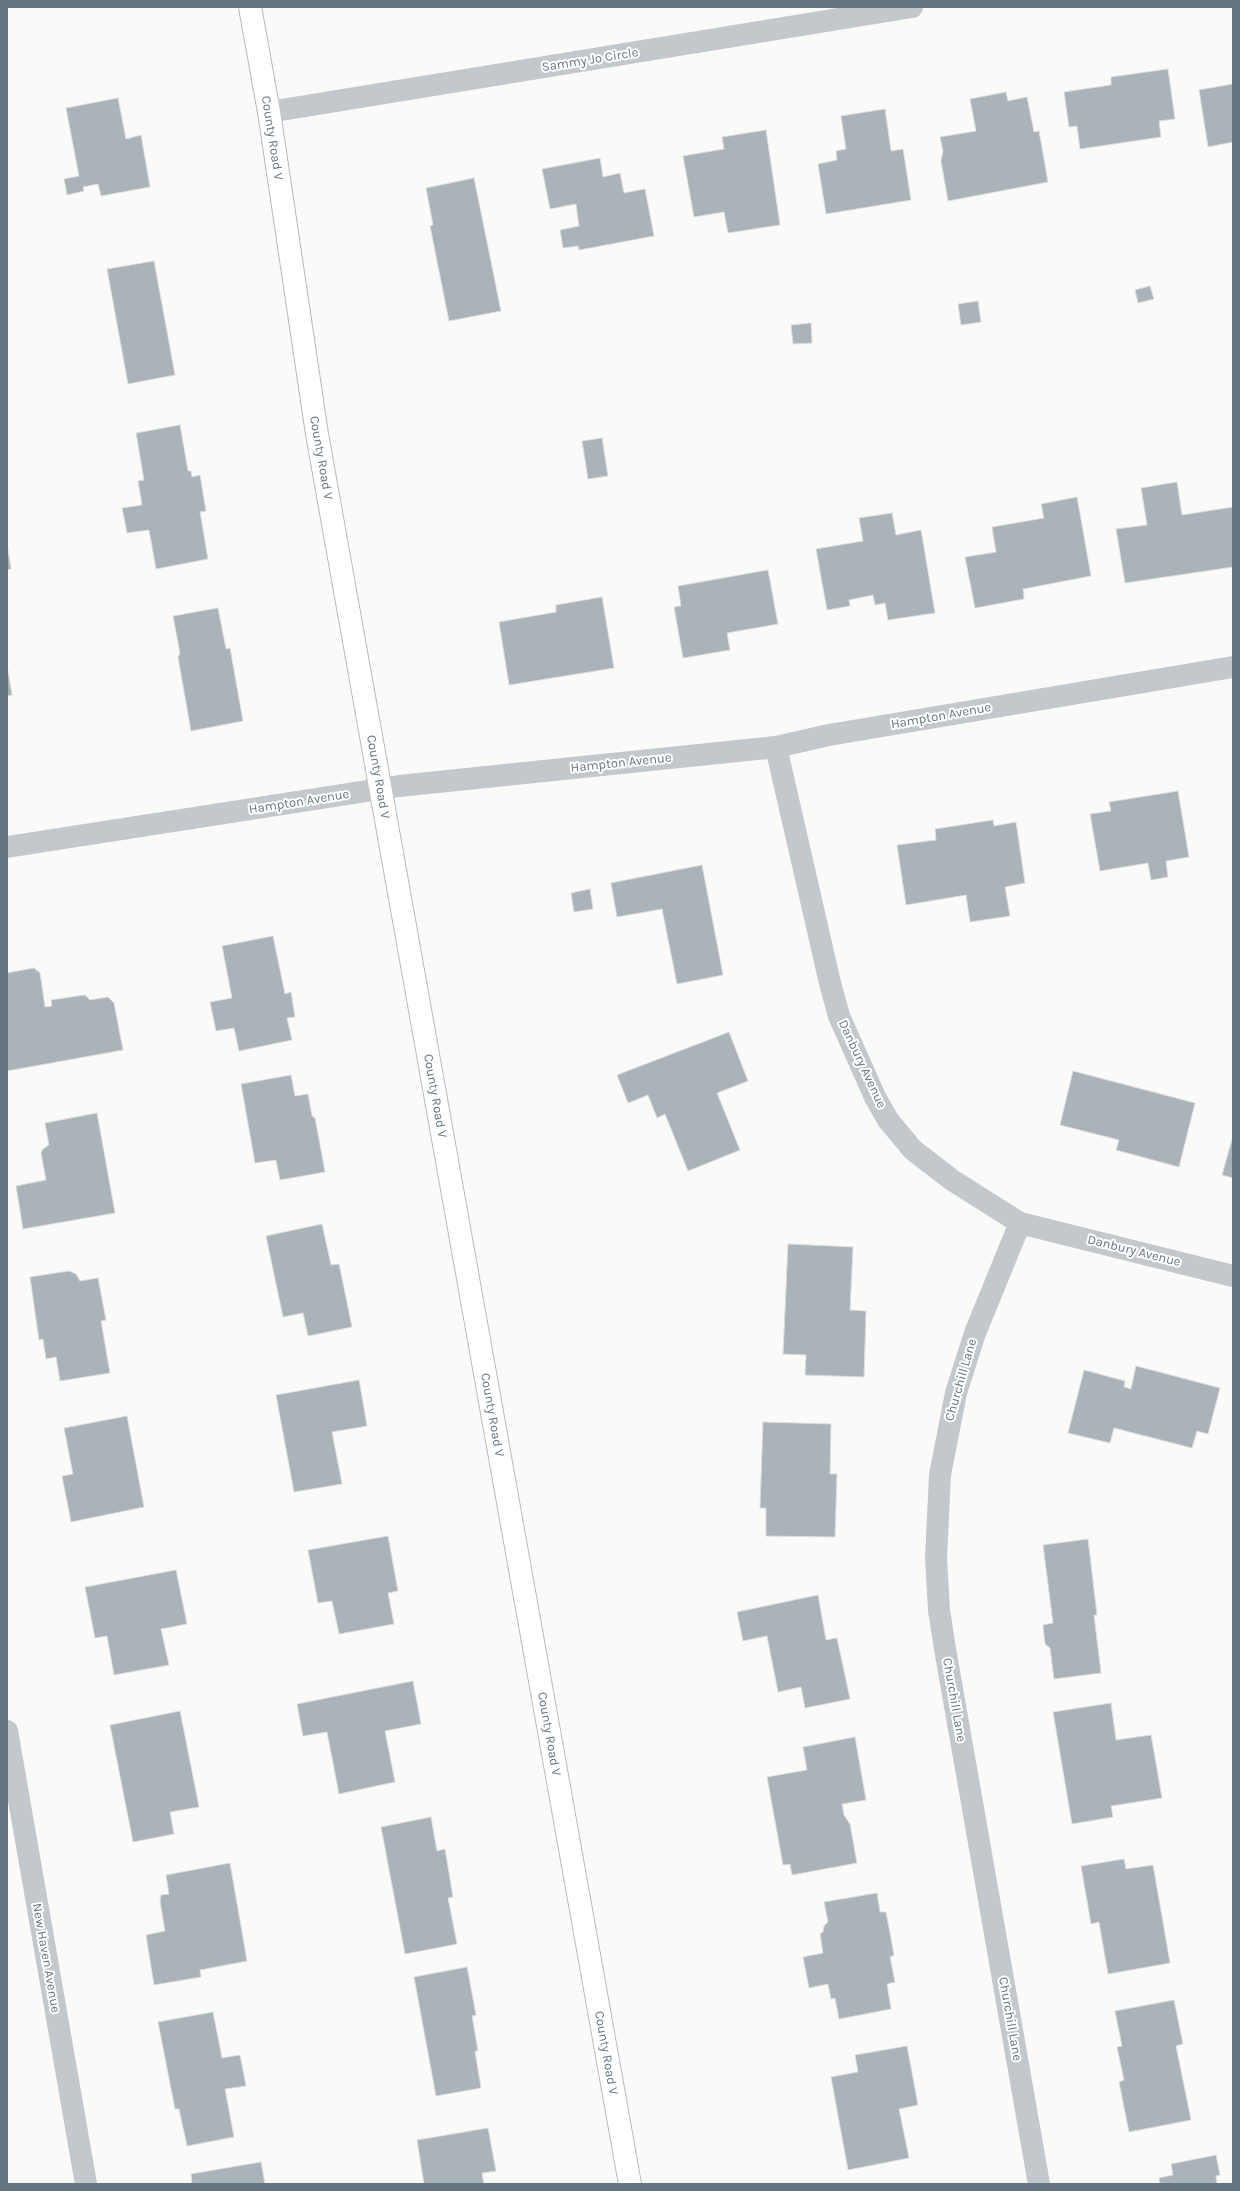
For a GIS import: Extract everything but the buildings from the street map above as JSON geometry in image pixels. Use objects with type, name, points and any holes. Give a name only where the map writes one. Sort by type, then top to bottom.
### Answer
[{"type":"main road","name":"County Road V","points":[[250,7],[269,112],[317,434],[630,2184]]},
{"type":"street","name":"Sammy Jo Circle","points":[[269,112],[912,7]]},
{"type":"street","name":"Hampton Avenue","points":[[7,847],[380,789],[776,746],[836,734],[1233,667]]},
{"type":"street","name":"Danbury Avenue","points":[[776,746],[830,983],[848,1037],[875,1097],[888,1120],[913,1150],[952,1180],[1020,1223],[1233,1276]]},
{"type":"street","name":"Churchill Lane","points":[[1020,1223],[975,1333],[956,1393],[940,1475],[936,1558],[939,1610],[945,1648],[1039,2184]]},
{"type":"street","name":"New Haven Avenue","points":[[7,1731],[86,2184]]}]
